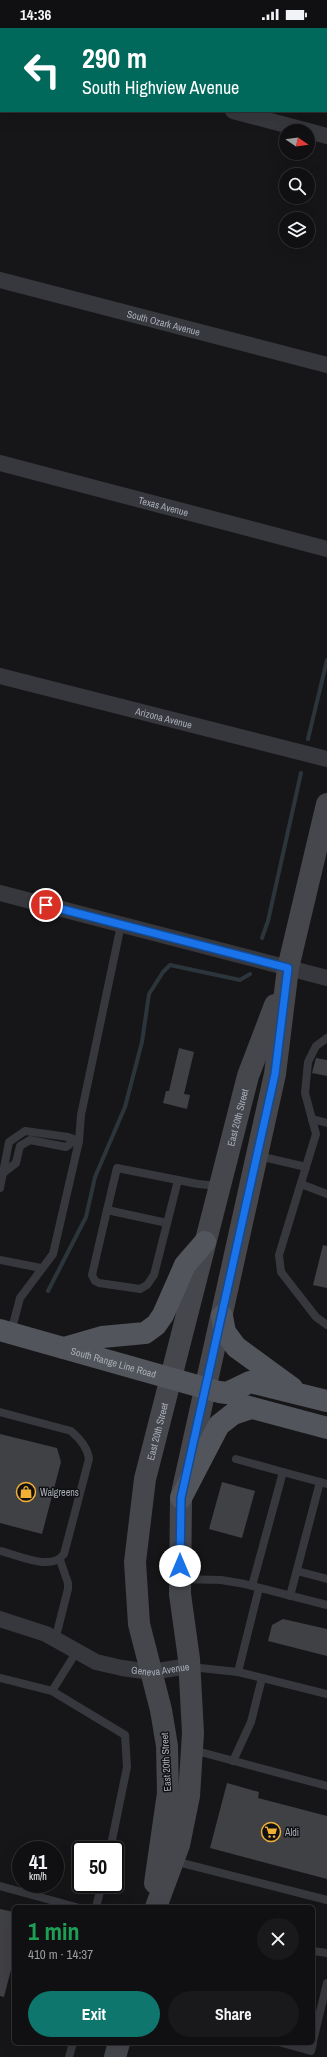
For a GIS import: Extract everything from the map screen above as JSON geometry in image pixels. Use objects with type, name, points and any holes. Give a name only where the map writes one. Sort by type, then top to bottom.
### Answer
[{"type":"main road","name":"East 20th Street","points":[[157,1905],[179,1846],[189,1796],[192,1750],[193,1733],[189,1666],[180,1579],[181,1498],[258,1156],[275,1074],[288,968],[327,804]]},
{"type":"main road","name":"East 20th Street","points":[[151,1905],[168,1793],[167,1746],[161,1710],[138,1624],[135,1562],[145,1479],[248,1076],[288,968]]},
{"type":"main road","points":[[64,1348],[102,1337],[145,1333],[163,1315],[185,1266],[205,1242]]},
{"type":"main road","points":[[222,1316],[225,1332],[236,1347],[299,1394]]},
{"type":"main road","name":"South Range Line Road","points":[[6,1332],[227,1393],[236,1404],[327,1428]]},
{"type":"main road","points":[[227,1393],[250,1382],[327,1401]]},
{"type":"main road","points":[[181,1498],[219,1425],[233,1414],[251,1408]]},
{"type":"main road","points":[[115,2057],[118,2045]]},
{"type":"street","points":[[237,112],[327,136]]},
{"type":"street","name":"South Ozark Avenue","points":[[0,280],[327,364]]},
{"type":"street","name":"Texas Avenue","points":[[0,463],[327,549]]},
{"type":"street","name":"Arizona Avenue","points":[[0,676],[327,760]]},
{"type":"street","points":[[0,893],[327,978]]},
{"type":"street","name":"Geneva Avenue","points":[[0,1619],[20,1624],[77,1651],[96,1662],[122,1668],[151,1672],[189,1666]]},
{"type":"lane","points":[[6,1332],[20,1298],[41,1268],[53,1254],[121,925]]},
{"type":"lane","points":[[327,1038],[316,1046],[308,1062],[305,1093],[316,1134],[280,1255],[281,1272],[316,1317],[327,1325]]},
{"type":"lane","points":[[312,1119],[327,1123]]},
{"type":"lane","points":[[0,1188],[9,1142],[25,1131],[68,1137],[77,1141]]},
{"type":"lane","points":[[258,1156],[269,1160],[306,1167]]},
{"type":"lane","points":[[178,1180],[154,1275],[147,1285],[140,1290],[99,1283],[94,1280],[92,1275],[117,1168],[178,1180],[220,1186]]},
{"type":"lane","points":[[301,1184],[327,1194]]},
{"type":"lane","points":[[107,1210],[167,1223]]},
{"type":"lane","points":[[0,1260],[41,1268]]},
{"type":"lane","points":[[0,1412],[71,1431],[77,1436],[88,1452],[89,1459],[64,1554],[60,1560],[53,1563],[43,1562],[0,1551]]},
{"type":"lane","points":[[236,1459],[324,1483],[296,1571],[290,1596]]},
{"type":"lane","points":[[238,1672],[255,1587],[283,1472]]},
{"type":"lane","points":[[55,1640],[68,1589],[68,1583],[60,1560]]},
{"type":"lane","points":[[296,1571],[327,1579]]},
{"type":"lane","points":[[180,1579],[221,1580],[255,1587],[327,1606]]},
{"type":"lane","points":[[52,1691],[77,1651]]},
{"type":"lane","name":"Geneva Avenue","points":[[189,1666],[238,1672],[327,1694]]},
{"type":"lane","points":[[0,1678],[52,1691],[125,1735],[127,1767],[112,1841]]},
{"type":"lane","points":[[233,1761],[251,1722],[262,1678]]},
{"type":"lane","points":[[192,1750],[327,1786]]},
{"type":"lane","points":[[173,1861],[327,1900]]},
{"type":"lane","points":[[0,1886],[69,1905]]},
{"type":"lane","points":[[97,1905],[100,1893]]},
{"type":"lane","points":[[315,1951],[327,1953]]},
{"type":"lane","points":[[315,2034],[327,1983]]},
{"type":"lane","points":[[69,2057],[72,2045]]},
{"type":"lane","points":[[289,2045],[311,2051],[312,2045]]},
{"type":"building","points":[[179,1048],[194,1052],[184,1094],[190,1095],[187,1109],[163,1103],[166,1091],[169,1091]]},
{"type":"building","points":[[316,1058],[327,1060],[327,1076],[312,1073]]},
{"type":"building","points":[[323,1245],[327,1246],[327,1288],[313,1285]]},
{"type":"building","name":"Walgreens","points":[[0,1434],[57,1448],[61,1462],[42,1534],[0,1523]]},
{"type":"building","points":[[222,1482],[255,1491],[242,1538],[209,1529]]},
{"type":"building","points":[[283,1619],[327,1629],[327,1656],[268,1641],[272,1625]]},
{"type":"building","name":"Aldi","points":[[227,1783],[259,1792],[258,1798],[327,1816],[327,1879],[210,1848]]},
{"type":"building","points":[[0,1909],[12,1912],[12,1966],[4,1997],[0,1996]]},
{"type":"waterway","points":[[308,739],[327,660]]},
{"type":"waterway","points":[[262,938],[268,921],[301,773]]},
{"type":"waterway","points":[[48,1291],[86,1217],[95,1177],[125,1107],[142,1042],[149,994],[163,972],[170,965],[240,980],[250,974]]},
{"type":"place","name":"Walgreens","points":[[26,1492]]},
{"type":"place","name":"Aldi","points":[[271,1832]]},
{"type":"route","points":[[46,905],[288,968],[275,1074],[181,1498],[180,1566]]}]
